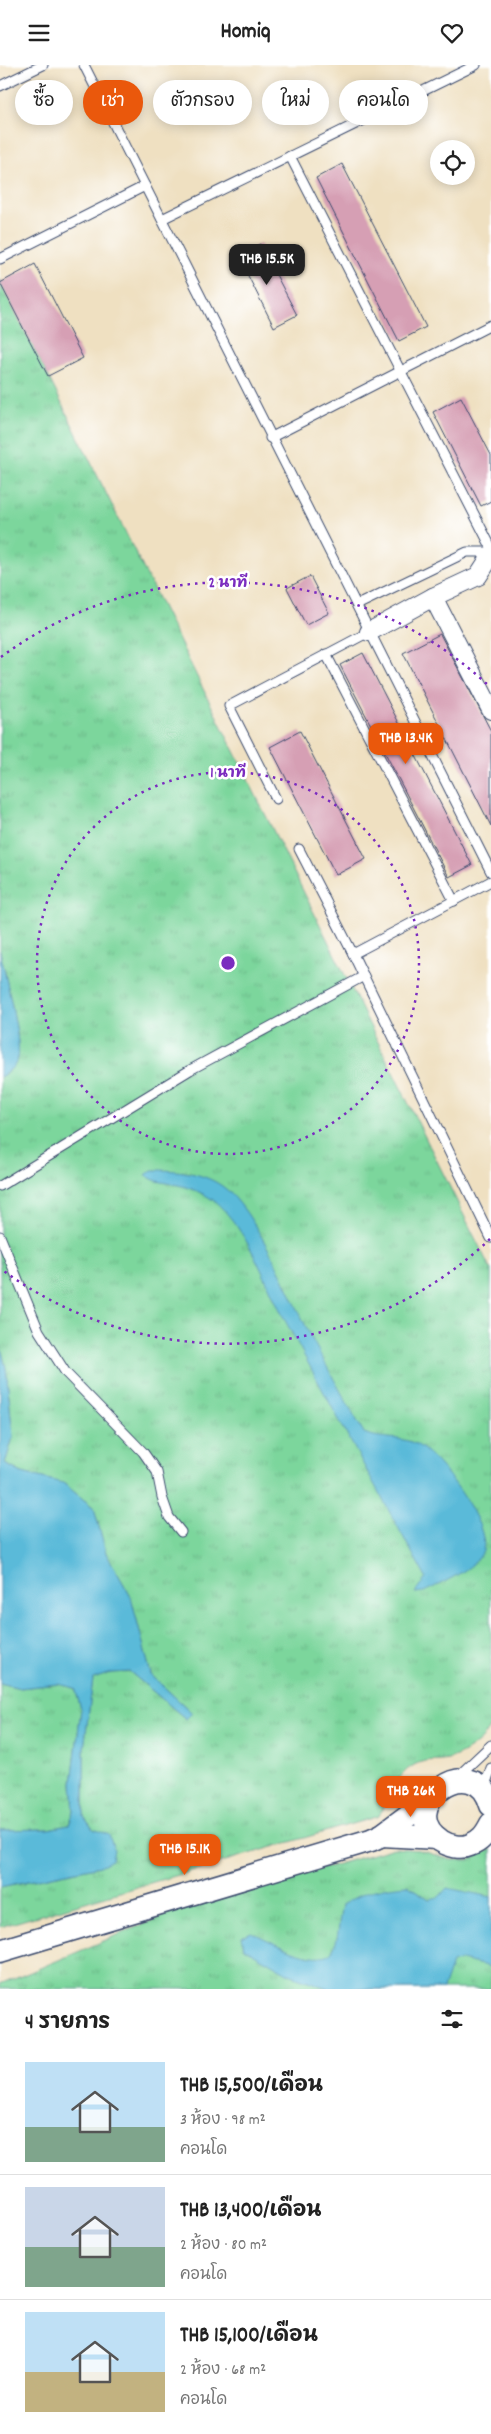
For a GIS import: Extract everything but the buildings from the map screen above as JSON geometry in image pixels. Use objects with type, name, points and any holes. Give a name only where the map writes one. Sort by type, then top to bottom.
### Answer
[{"type":"street","points":[[370,632],[433,597],[478,575],[491,556]]},
{"type":"street","points":[[433,597],[491,710]]},
{"type":"street","points":[[437,1839],[427,1821],[429,1800],[434,1791],[452,1781],[474,1783],[487,1798]]},
{"type":"street","points":[[0,1951],[382,1835],[429,1800]]},
{"type":"street","points":[[382,1835],[437,1839],[457,1847],[468,1846],[487,1835]]},
{"type":"lane","points":[[0,86],[43,65]]},
{"type":"lane","points":[[84,65],[491,872]]},
{"type":"lane","points":[[162,219],[476,65]]},
{"type":"lane","points":[[290,157],[491,547]]},
{"type":"lane","points":[[0,259],[145,186]]},
{"type":"lane","points":[[270,437],[491,325]]},
{"type":"lane","points":[[357,605],[467,552],[491,552]]},
{"type":"lane","points":[[276,799],[229,705],[370,632]]},
{"type":"lane","points":[[326,655],[454,901]]},
{"type":"lane","points":[[299,849],[364,976],[491,1238]]},
{"type":"lane","points":[[353,954],[491,881]]},
{"type":"lane","points":[[0,1187],[190,1070],[364,976]]},
{"type":"lane","points":[[0,1236],[39,1331],[66,1373],[144,1452],[157,1472],[162,1497],[170,1517],[180,1533]]},
{"type":"lane","points":[[452,1781],[491,1745]]},
{"type":"lane","points":[[487,1798],[491,1768]]},
{"type":"green space","points":[[0,279],[491,1270],[491,1727],[473,1747],[461,1754],[448,1759],[423,1762],[408,1769],[397,1781],[379,1816],[0,1927],[0,1887],[100,1866],[93,1829],[84,1817],[84,1748],[93,1679],[111,1673],[130,1672],[186,1719],[192,1713],[151,1675],[131,1597],[106,1553],[94,1508],[63,1483],[22,1473],[5,1464],[13,1437],[6,1368],[0,1344],[0,1077],[15,1064],[19,1050],[0,951]]},
{"type":"green space","points":[[0,1683],[20,1688],[58,1684],[75,1688],[81,1709],[72,1783],[74,1811],[69,1825],[48,1829],[0,1830]]},
{"type":"green space","points":[[394,1848],[419,1850],[451,1860],[469,1860],[491,1849],[491,1989],[0,1989],[0,1985],[174,1911]]},
{"type":"water","points":[[0,951],[19,1050],[15,1064],[0,1077]]},
{"type":"water","points":[[152,1170],[179,1171],[197,1175],[214,1181],[235,1197],[260,1234],[312,1339],[364,1433],[416,1444],[437,1462],[461,1492],[479,1525],[483,1539],[483,1551],[479,1558],[466,1570],[424,1592],[415,1593],[426,1578],[286,1322],[250,1247],[232,1220],[212,1199],[189,1188],[153,1180],[146,1175]]},
{"type":"water","points":[[0,1344],[6,1368],[13,1437],[5,1464],[22,1473],[63,1483],[94,1508],[106,1553],[131,1597],[151,1675],[192,1713],[186,1719],[130,1672],[111,1673],[93,1679],[84,1748],[84,1817],[93,1829],[109,1835],[114,1850],[112,1860],[100,1866],[0,1887],[0,1830],[48,1829],[69,1825],[74,1811],[72,1783],[81,1709],[75,1688],[58,1684],[20,1688],[0,1683]]},
{"type":"water","points":[[407,1885],[429,1899],[439,1897],[447,1888],[491,1897],[491,1967],[461,1960],[452,1963],[443,1989],[330,1989],[289,1974],[244,1948],[242,1937],[251,1932],[305,1955],[325,1955],[332,1951],[336,1942],[342,1905],[373,1890]]}]
